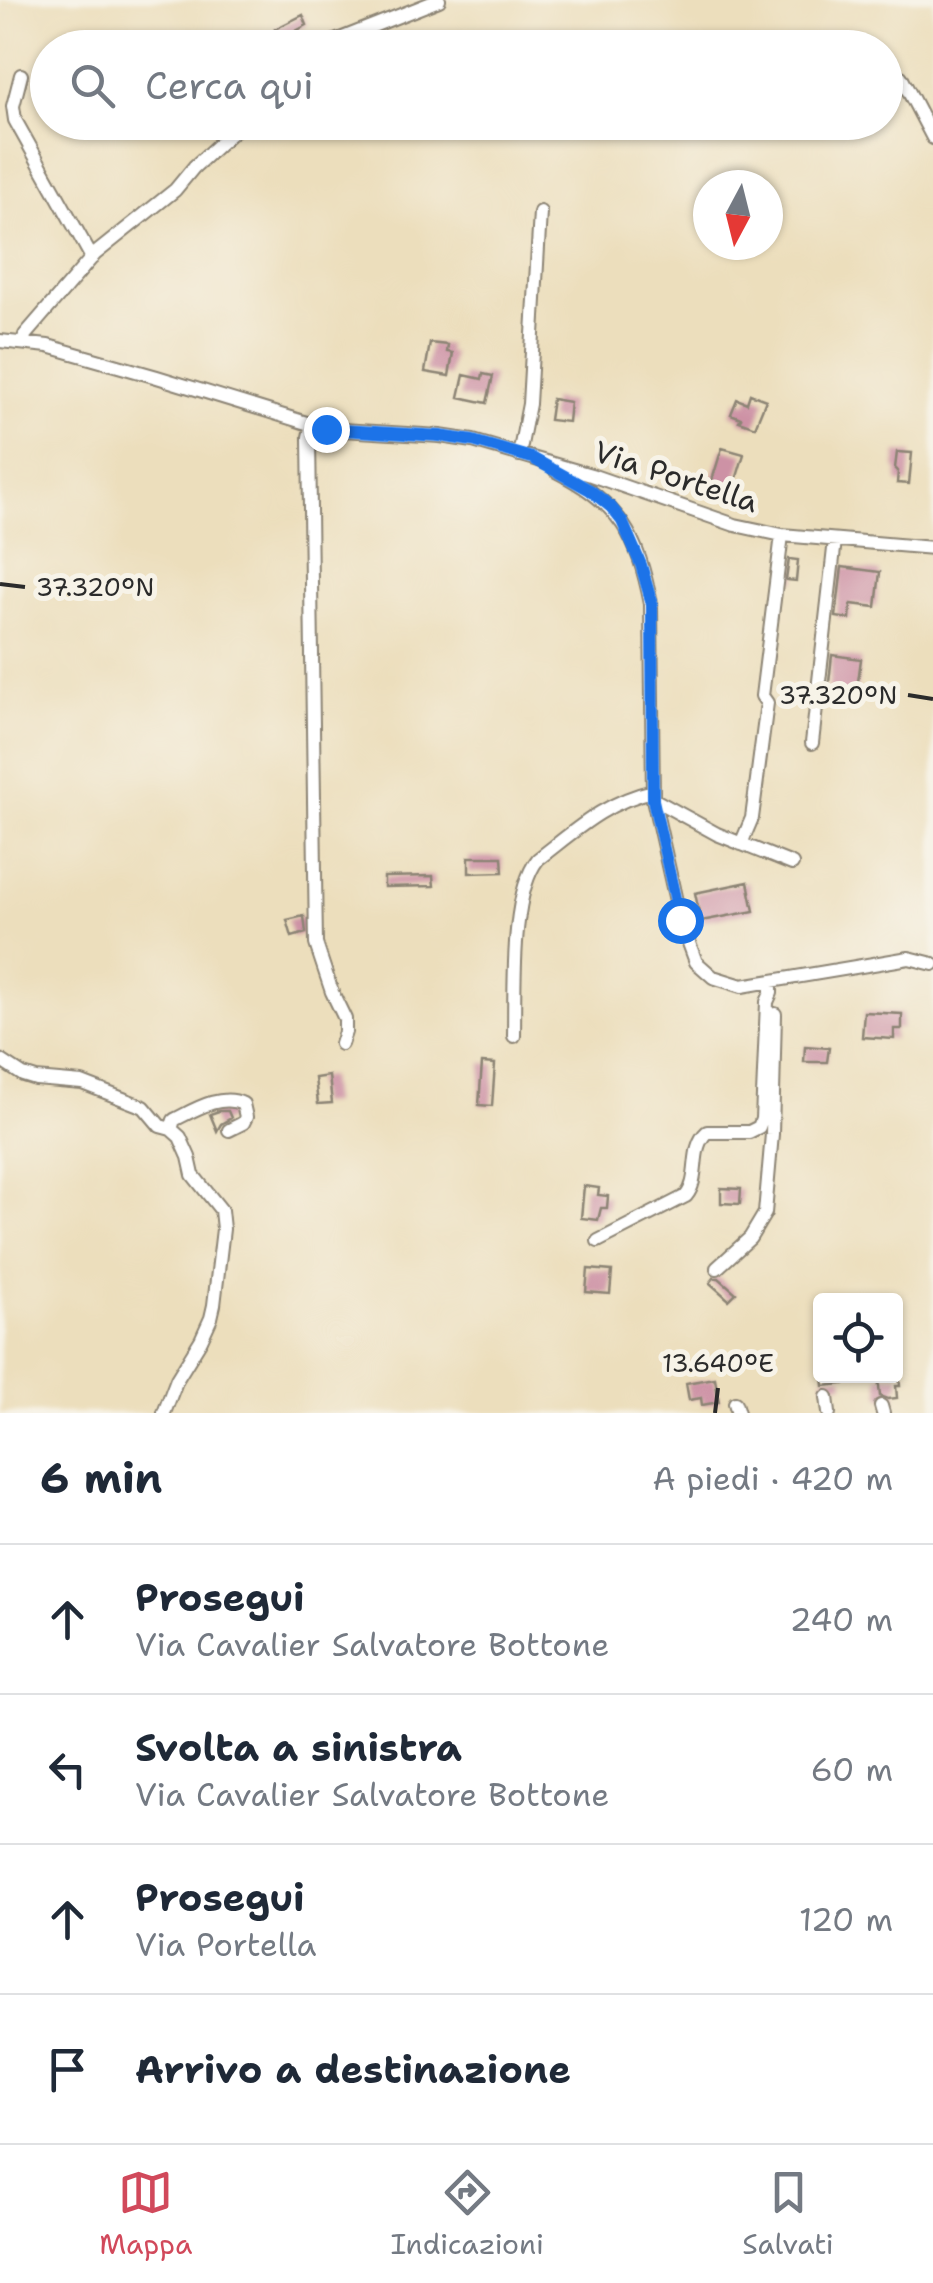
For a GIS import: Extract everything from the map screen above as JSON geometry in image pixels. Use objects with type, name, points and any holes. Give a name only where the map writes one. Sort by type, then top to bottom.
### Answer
[{"type":"street","points":[[364,30],[439,0]]},
{"type":"street","points":[[21,75],[13,106],[15,120],[92,258]]},
{"type":"street","points":[[903,81],[933,138]]},
{"type":"street","points":[[24,343],[25,336],[92,258],[174,190],[223,140]]},
{"type":"street","points":[[540,212],[526,457],[590,490],[611,507],[636,550],[652,604],[653,795],[680,920],[696,962],[712,977],[733,985],[771,988],[909,958],[933,964]]},
{"type":"street","name":"Via Portella","points":[[0,341],[48,346],[326,429],[473,441],[735,525],[782,536],[933,548]]},
{"type":"street","points":[[312,424],[309,437],[316,944],[345,1019],[341,1044]]},
{"type":"street","points":[[611,507],[623,486]]},
{"type":"street","points":[[740,844],[752,818],[782,536]]},
{"type":"street","points":[[812,743],[835,540]]},
{"type":"street","points":[[514,1036],[523,888],[538,860],[598,813],[628,797],[653,795],[717,834],[792,864]]},
{"type":"street","points":[[598,1241],[686,1196],[694,1184],[698,1142],[703,1134],[750,1132],[759,1127],[771,988]]},
{"type":"street","points":[[716,1268],[750,1238],[765,1212],[776,1002],[771,988]]},
{"type":"street","points":[[0,1060],[22,1075],[82,1083],[144,1107],[160,1126],[180,1136],[193,1175],[220,1210],[223,1229],[211,1318],[177,1379],[164,1413]]},
{"type":"street","points":[[171,1129],[174,1120],[228,1099],[242,1104],[246,1118],[229,1130]]},
{"type":"street","points":[[827,1397],[829,1413]]},
{"type":"building","points":[[303,15],[307,25],[298,30],[275,29]]},
{"type":"building","points":[[430,343],[448,345],[447,352],[453,353],[449,376],[425,372]]},
{"type":"building","points":[[483,374],[493,376],[487,403],[459,397],[464,375],[482,379]]},
{"type":"building","points":[[750,394],[766,400],[755,427],[731,414],[737,399],[747,403]]},
{"type":"building","points":[[552,399],[570,402],[568,422],[549,420]]},
{"type":"building","points":[[722,448],[744,454],[732,493],[710,487]]},
{"type":"building","points":[[897,452],[912,453],[909,484],[897,483]]},
{"type":"building","points":[[789,559],[798,560],[796,581],[786,580]]},
{"type":"building","points":[[842,567],[880,572],[876,607],[851,604],[850,619],[836,617]]},
{"type":"building","points":[[832,655],[861,659],[855,705],[827,701]]},
{"type":"building","points":[[469,857],[502,857],[503,872],[469,873]]},
{"type":"building","points":[[433,876],[434,886],[384,887],[384,877]]},
{"type":"building","points":[[748,882],[754,911],[701,921],[695,893]]},
{"type":"building","points":[[304,916],[306,933],[292,937],[287,920]]},
{"type":"building","points":[[864,1012],[902,1014],[902,1029],[894,1029],[894,1039],[862,1037]]},
{"type":"building","points":[[805,1046],[829,1048],[827,1062],[804,1062]]},
{"type":"building","points":[[482,1063],[495,1064],[492,1106],[479,1105]]},
{"type":"building","points":[[329,1076],[332,1103],[318,1104],[315,1078]]},
{"type":"building","points":[[228,1111],[231,1118],[217,1131],[210,1114]]},
{"type":"building","points":[[584,1186],[599,1188],[598,1195],[608,1196],[607,1208],[601,1208],[598,1220],[581,1218]]},
{"type":"building","points":[[721,1188],[741,1189],[740,1204],[721,1203]]},
{"type":"building","points":[[588,1269],[612,1271],[610,1294],[586,1292]]},
{"type":"building","points":[[714,1278],[736,1293],[729,1300],[710,1283]]},
{"type":"building","points":[[715,1378],[719,1402],[702,1405],[701,1398],[689,1400],[686,1383]]},
{"type":"building","points":[[879,1383],[900,1383],[896,1386],[897,1398],[880,1396]]},
{"type":"route","points":[[326,429],[440,436],[532,458],[590,490],[622,521],[652,604],[653,800],[680,920]]}]
